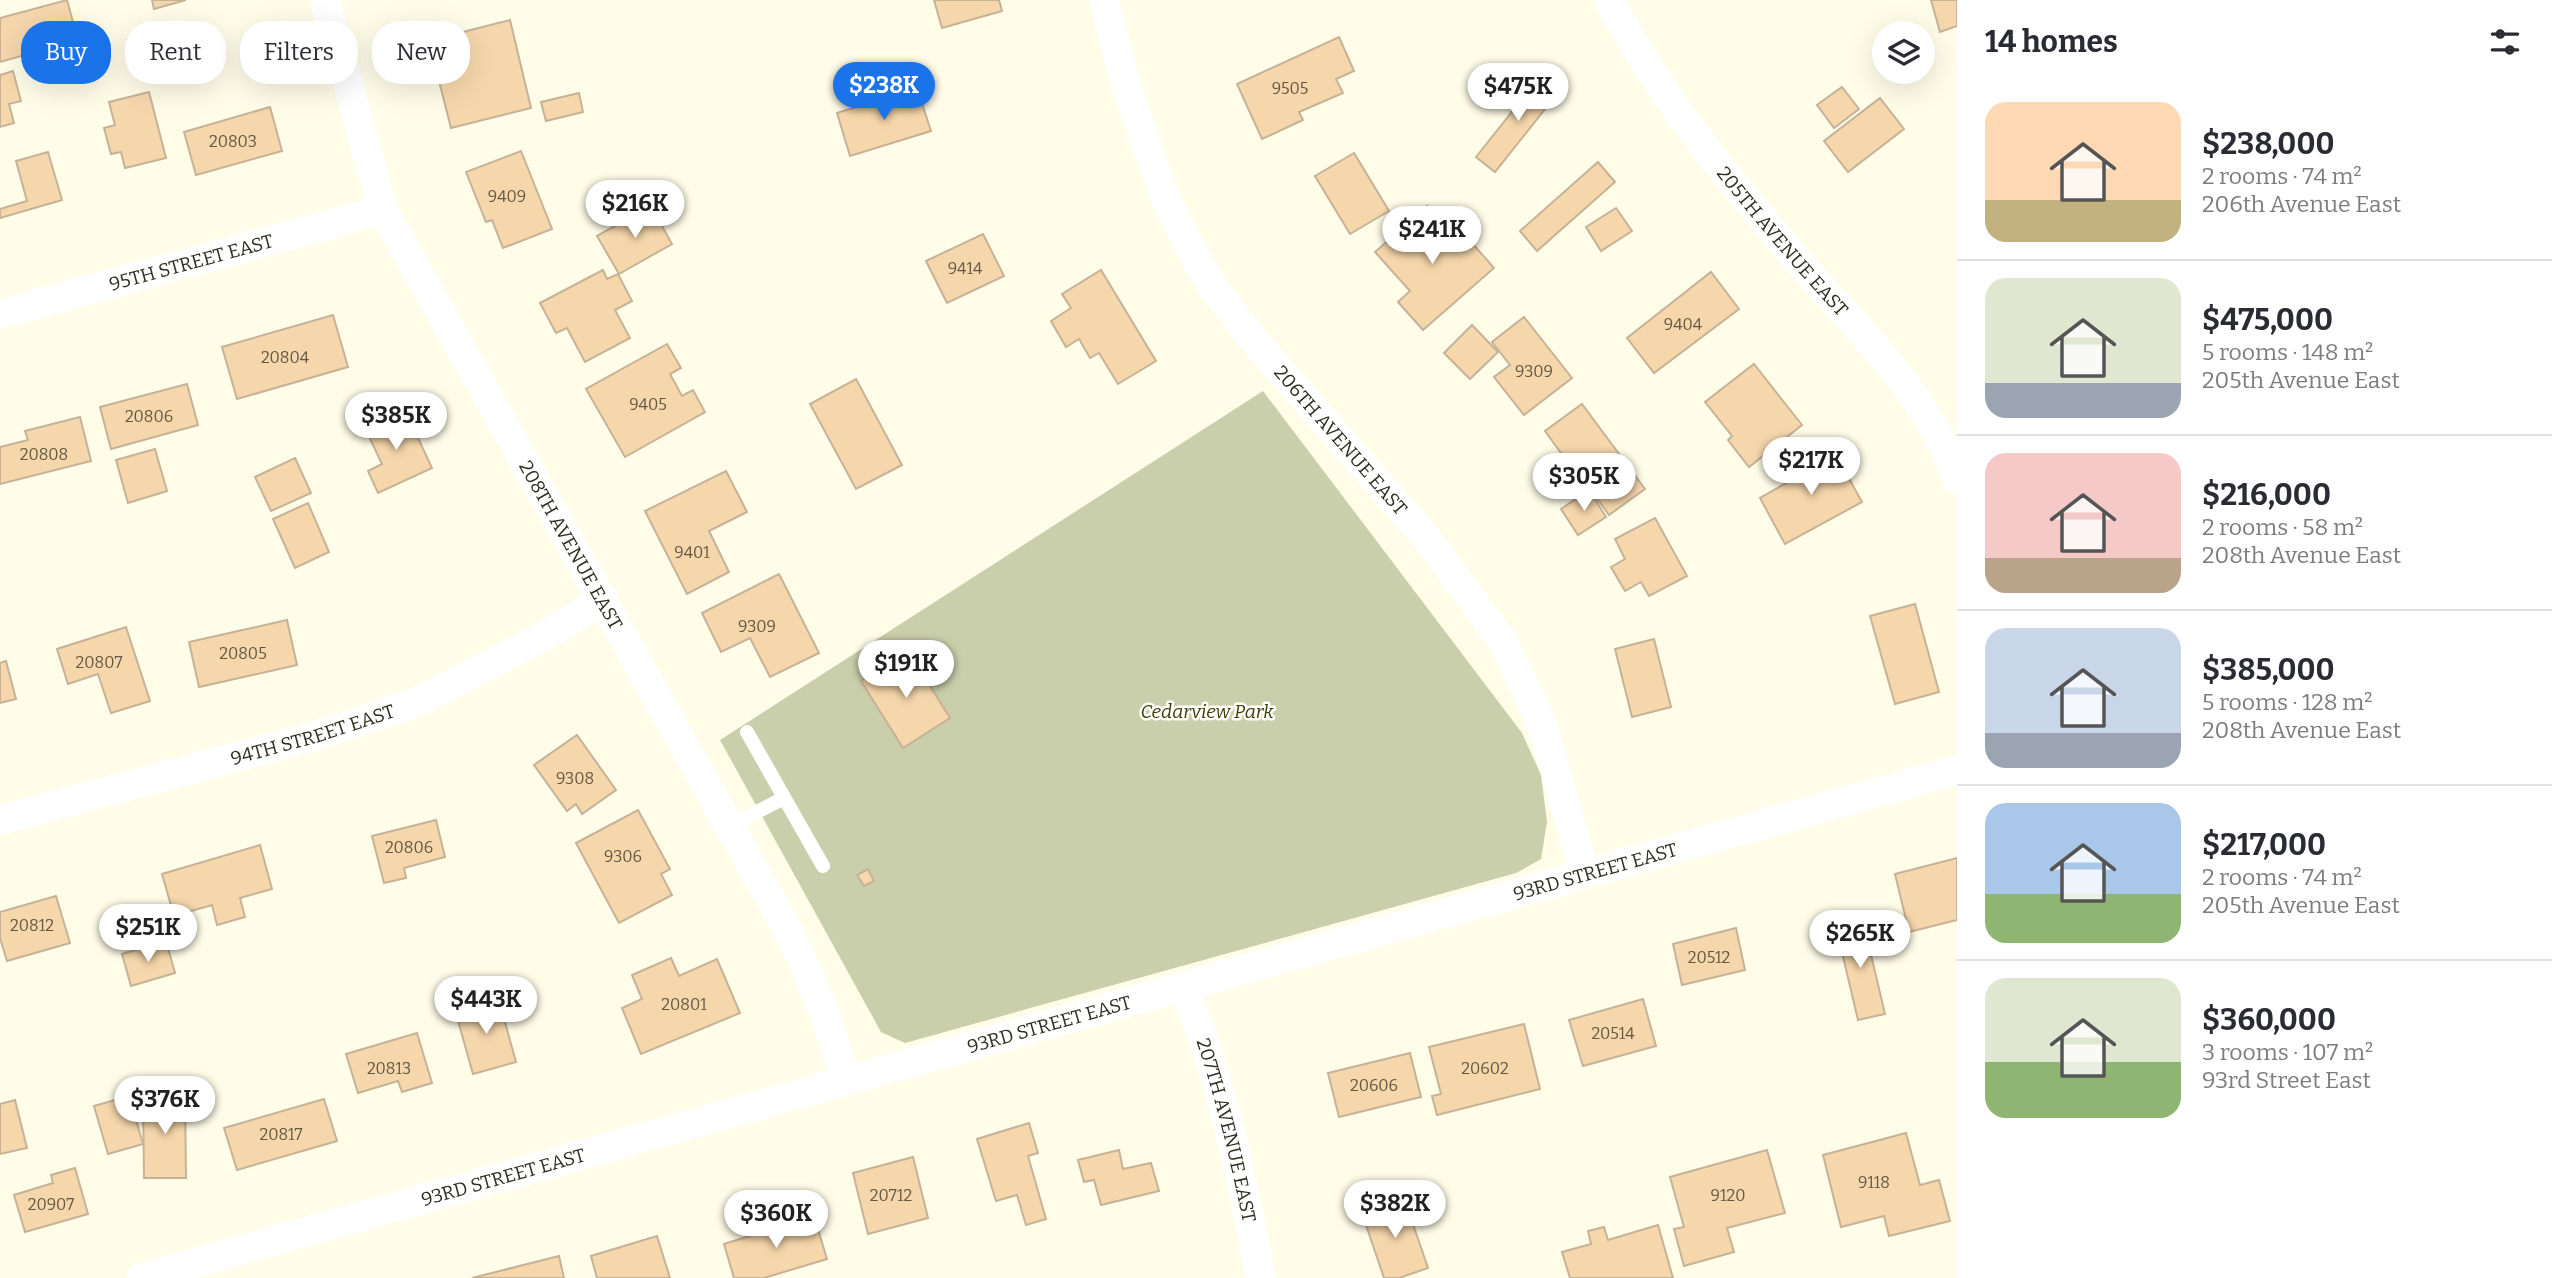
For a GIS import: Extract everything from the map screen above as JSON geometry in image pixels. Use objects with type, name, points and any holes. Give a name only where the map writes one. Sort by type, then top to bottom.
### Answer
[{"type":"street","name":"208TH AVENUE EAST","points":[[325,0],[383,210],[792,936],[822,1006],[846,1079]]},
{"type":"street","name":"206TH AVENUE EAST","points":[[1104,0],[1125,81],[1163,192],[1193,253],[1213,288],[1258,345],[1429,541],[1503,642],[1542,724],[1586,874]]},
{"type":"street","name":"205TH AVENUE EAST","points":[[1609,0],[1657,83],[1692,134],[1729,181],[1898,376],[1930,421],[1957,480]]},
{"type":"street","name":"95TH STREET EAST","points":[[0,314],[383,210]]},
{"type":"street","name":"94TH STREET EAST","points":[[0,820],[315,736],[418,702],[548,634],[604,599]]},
{"type":"street","name":"93RD STREET EAST","points":[[141,1278],[1957,770]]},
{"type":"street","name":"207TH AVENUE EAST","points":[[1184,987],[1202,1031],[1233,1149],[1261,1278]]},
{"type":"lane","points":[[747,732],[823,866]]},
{"type":"lane","points":[[730,825],[784,798]]},
{"type":"green space","name":"Cedarview Park","points":[[1263,391],[1522,733],[1541,775],[1547,822],[1541,859],[1516,873],[905,1043],[881,1032],[720,740]]},
{"type":"building","points":[[67,0],[73,21],[21,21],[21,56],[0,62],[0,18]]},
{"type":"building","points":[[152,0],[186,0],[154,9]]},
{"type":"building","points":[[934,0],[999,0],[1002,11],[942,28]]},
{"type":"building","points":[[1931,0],[1957,0],[1957,26],[1940,32]]},
{"type":"building","points":[[510,20],[531,108],[451,128],[440,84],[470,84],[470,30]]},
{"type":"building","points":[[1339,37],[1354,71],[1336,79],[1343,93],[1299,112],[1303,120],[1262,139],[1237,84]]},
{"type":"building","points":[[13,71],[21,101],[9,104],[14,123],[0,127],[0,75]]},
{"type":"building","points":[[1542,74],[1561,89],[1495,172],[1476,157]]},
{"type":"building","points":[[1842,87],[1859,109],[1834,128],[1817,105]]},
{"type":"building","points":[[917,88],[931,131],[850,156],[837,113]]},
{"type":"building","points":[[149,92],[166,158],[125,168],[121,152],[111,154],[104,128],[115,125],[109,102]]},
{"type":"building","points":[[579,93],[583,112],[546,121],[541,102]]},
{"type":"building","points":[[1880,98],[1904,129],[1848,172],[1824,141]]},
{"type":"building","points":[[270,107],[282,151],[196,175],[184,132]]},
{"type":"building","points":[[521,151],[552,229],[503,248],[492,220],[486,222],[466,172]]},
{"type":"building","points":[[48,152],[62,200],[0,218],[0,209],[27,201],[16,161]]},
{"type":"building","points":[[1354,153],[1389,211],[1350,234],[1315,176]]},
{"type":"building","points":[[1598,162],[1615,182],[1537,251],[1520,231]]},
{"type":"building","points":[[651,206],[672,244],[619,274],[597,236]]},
{"type":"building","points":[[1427,206],[1458,241],[1465,235],[1494,268],[1423,330],[1398,302],[1410,291],[1375,252]]},
{"type":"building","points":[[1616,208],[1632,231],[1601,251],[1586,227]]},
{"type":"building","points":[[983,234],[1004,276],[947,303],[926,261]]},
{"type":"building","points":[[603,270],[607,279],[618,274],[632,301],[615,310],[630,338],[585,362],[567,328],[556,333],[540,303]]},
{"type":"building","points":[[1101,270],[1156,361],[1118,384],[1099,353],[1090,358],[1079,339],[1066,347],[1051,321],[1071,308],[1062,294]]},
{"type":"building","points":[[1711,272],[1739,309],[1654,373],[1627,338]]},
{"type":"building","points":[[333,315],[348,367],[237,399],[222,347]]},
{"type":"building","points":[[1524,317],[1572,378],[1524,415],[1494,377],[1510,365],[1492,342]]},
{"type":"building","points":[[1472,325],[1498,352],[1470,379],[1444,353]]},
{"type":"building","points":[[667,344],[681,368],[670,374],[682,396],[693,390],[705,412],[625,457],[586,389]]},
{"type":"building","points":[[1754,364],[1802,425],[1749,467],[1728,440],[1732,436],[1705,402]]},
{"type":"building","points":[[856,379],[902,465],[856,489],[810,404]]},
{"type":"building","points":[[187,384],[198,425],[111,449],[100,407]]},
{"type":"building","points":[[1582,404],[1645,489],[1609,515],[1582,478],[1568,489],[1553,469],[1566,460],[1545,431]]},
{"type":"building","points":[[405,410],[432,468],[378,493],[368,471],[382,464],[365,428]]},
{"type":"building","points":[[80,417],[91,461],[0,484],[0,447],[28,440],[25,431]]},
{"type":"building","points":[[155,449],[167,491],[128,503],[116,460]]},
{"type":"building","points":[[1834,451],[1862,502],[1785,544],[1760,498],[1788,482],[1783,474],[1801,464],[1804,468]]},
{"type":"building","points":[[295,458],[311,493],[271,511],[255,477]]},
{"type":"building","points":[[726,471],[747,512],[709,531],[729,572],[687,594],[645,511]]},
{"type":"building","points":[[1589,490],[1606,517],[1578,535],[1561,509]]},
{"type":"building","points":[[308,503],[329,552],[295,568],[273,519]]},
{"type":"building","points":[[1655,518],[1687,576],[1649,596],[1641,582],[1625,591],[1611,567],[1625,559],[1615,539]]},
{"type":"building","points":[[779,574],[819,653],[770,677],[750,638],[721,652],[702,613]]},
{"type":"building","points":[[1915,604],[1939,692],[1895,704],[1870,616]]},
{"type":"building","points":[[287,620],[297,665],[199,687],[189,642]]},
{"type":"building","points":[[126,627],[150,701],[111,713],[98,674],[68,684],[57,649]]},
{"type":"building","points":[[1654,639],[1671,707],[1632,717],[1615,649]]},
{"type":"building","points":[[908,651],[950,718],[903,748],[861,681]]},
{"type":"building","points":[[6,661],[16,699],[0,703],[0,663]]},
{"type":"building","points":[[577,735],[616,790],[582,814],[576,804],[567,811],[534,765]]},
{"type":"building","points":[[638,810],[670,869],[661,874],[672,895],[619,923],[576,843]]},
{"type":"building","points":[[436,820],[445,857],[404,868],[406,878],[384,883],[372,836]]},
{"type":"building","points":[[260,845],[272,889],[240,898],[245,917],[217,925],[212,905],[174,916],[162,874]]},
{"type":"building","points":[[1957,858],[1957,920],[1909,932],[1895,874]]},
{"type":"building","points":[[868,869],[874,881],[864,886],[857,875]]},
{"type":"building","points":[[56,896],[70,943],[7,961],[0,938],[0,912]]},
{"type":"building","points":[[1863,921],[1885,1014],[1858,1020],[1836,927]]},
{"type":"building","points":[[1736,928],[1745,970],[1682,985],[1673,944]]},
{"type":"building","points":[[166,941],[175,973],[131,986],[122,954]]},
{"type":"building","points":[[671,958],[679,976],[717,959],[740,1013],[641,1054],[622,1008],[642,999],[632,975]]},
{"type":"building","points":[[498,997],[516,1062],[473,1074],[455,1010]]},
{"type":"building","points":[[1643,999],[1656,1046],[1583,1066],[1569,1020]]},
{"type":"building","points":[[1524,1024],[1540,1089],[1437,1115],[1432,1096],[1441,1094],[1429,1047]]},
{"type":"building","points":[[417,1033],[432,1083],[402,1092],[398,1081],[358,1093],[346,1054]]},
{"type":"building","points":[[1410,1053],[1421,1097],[1339,1117],[1328,1073]]},
{"type":"building","points":[[185,1093],[186,1178],[144,1178],[143,1094]]},
{"type":"building","points":[[129,1096],[143,1144],[108,1154],[94,1106]]},
{"type":"building","points":[[324,1099],[337,1141],[237,1170],[224,1128]]},
{"type":"building","points":[[15,1100],[27,1148],[0,1154],[0,1104]]},
{"type":"building","points":[[1029,1123],[1038,1153],[1028,1156],[1046,1219],[1026,1225],[1017,1195],[996,1201],[977,1139]]},
{"type":"building","points":[[1906,1133],[1920,1185],[1939,1180],[1950,1221],[1889,1236],[1884,1216],[1841,1227],[1823,1155]]},
{"type":"building","points":[[1119,1150],[1123,1169],[1151,1163],[1159,1191],[1101,1205],[1094,1180],[1084,1182],[1078,1160]]},
{"type":"building","points":[[1767,1150],[1785,1213],[1727,1228],[1734,1252],[1684,1266],[1674,1229],[1684,1227],[1670,1177]]},
{"type":"building","points":[[913,1157],[928,1218],[868,1234],[853,1173]]},
{"type":"building","points":[[75,1168],[88,1214],[25,1232],[14,1195],[53,1183],[51,1175]]},
{"type":"building","points":[[1404,1198],[1428,1268],[1399,1278],[1384,1278],[1362,1213]]},
{"type":"building","points":[[814,1216],[827,1259],[764,1278],[734,1278],[724,1244]]},
{"type":"building","points":[[1658,1225],[1673,1278],[1570,1278],[1562,1252],[1591,1244],[1588,1231],[1604,1227],[1608,1240]]},
{"type":"building","points":[[657,1236],[670,1278],[597,1278],[591,1256]]},
{"type":"building","points":[[559,1256],[564,1278],[472,1278]]}]
